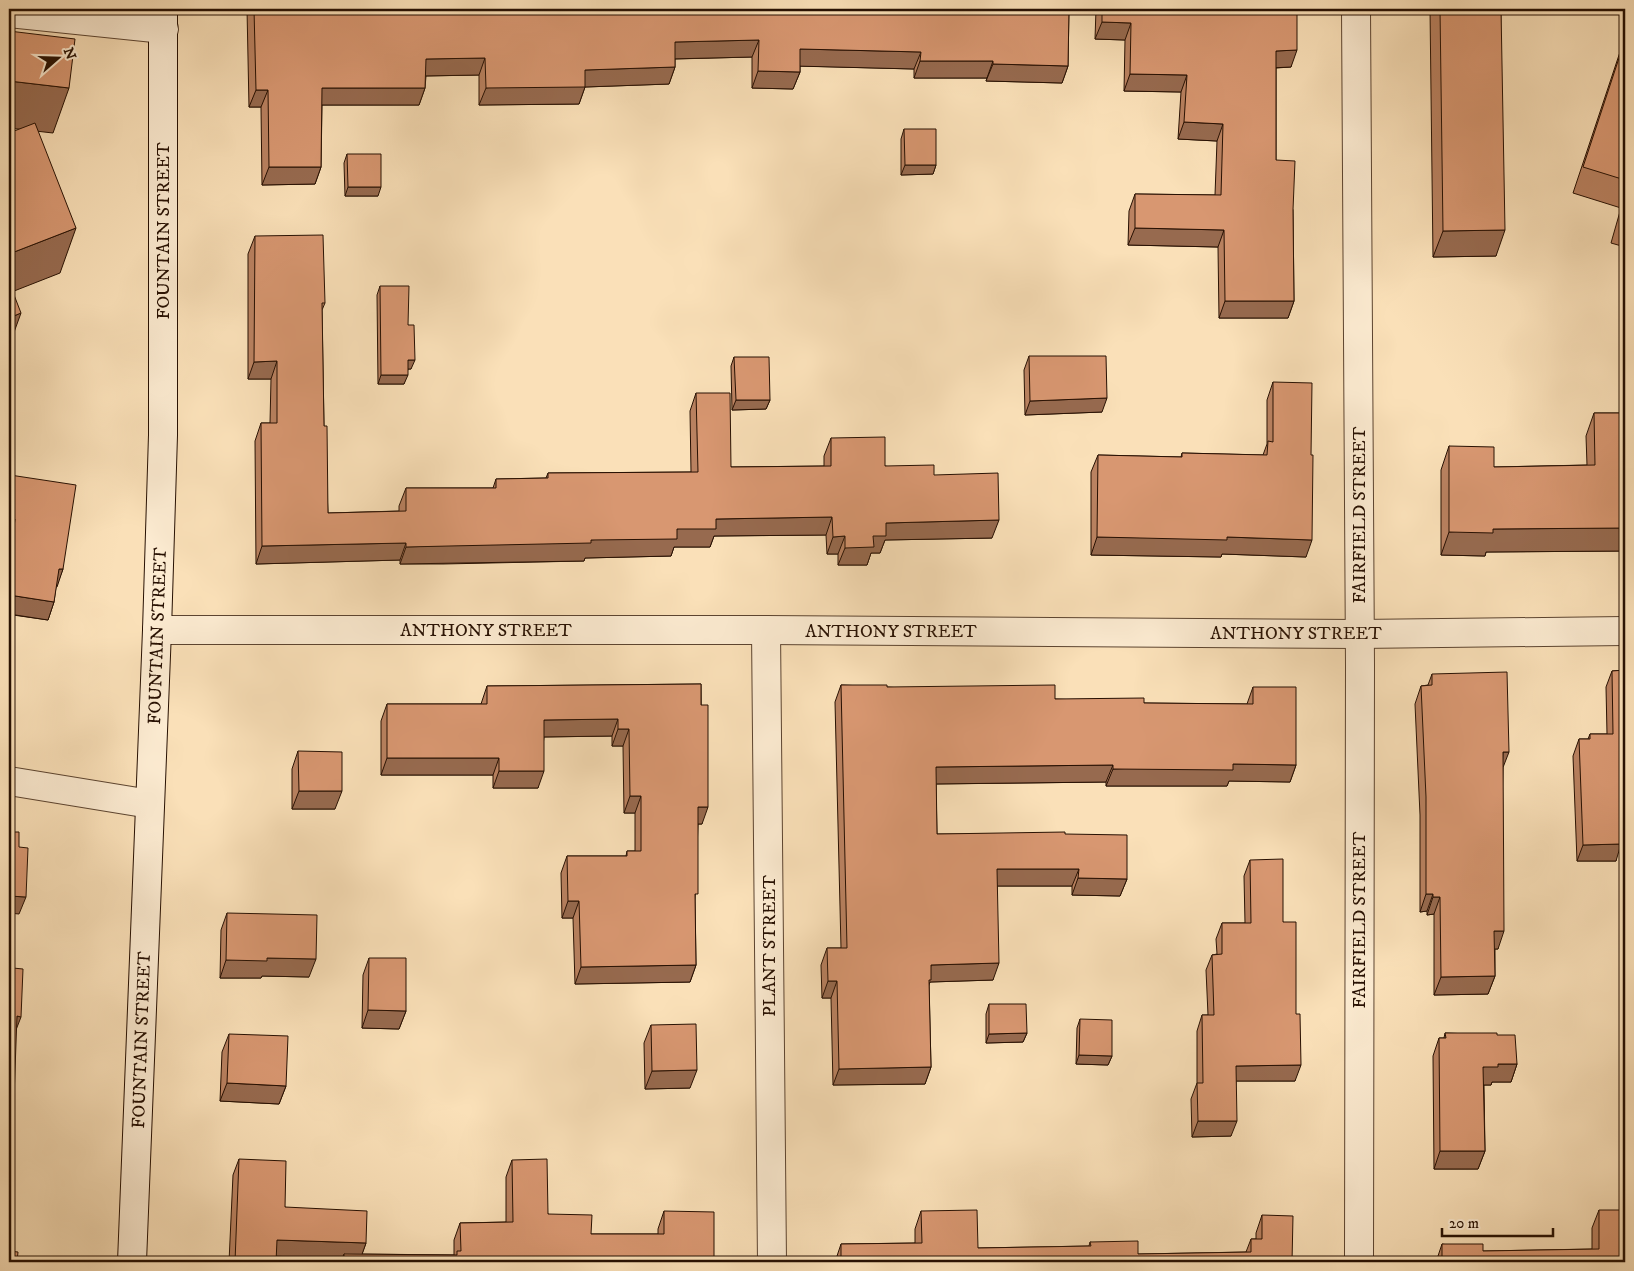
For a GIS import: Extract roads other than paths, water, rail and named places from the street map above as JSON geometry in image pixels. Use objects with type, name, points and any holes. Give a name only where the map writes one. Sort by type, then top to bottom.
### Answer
[{"type":"street","name":"FAIRFIELD STREET","points":[[1356,9],[1359,634],[1359,1262]]},
{"type":"street","points":[[9,14],[163,19]]},
{"type":"street","name":"FOUNTAIN STREET","points":[[132,1262],[163,435],[163,19]]},
{"type":"street","name":"ANTHONY STREET","points":[[157,630],[766,630],[1359,634],[1625,631]]},
{"type":"street","name":"PLANT STREET","points":[[766,630],[772,1262]]},
{"type":"street","points":[[9,781],[150,804]]}]
